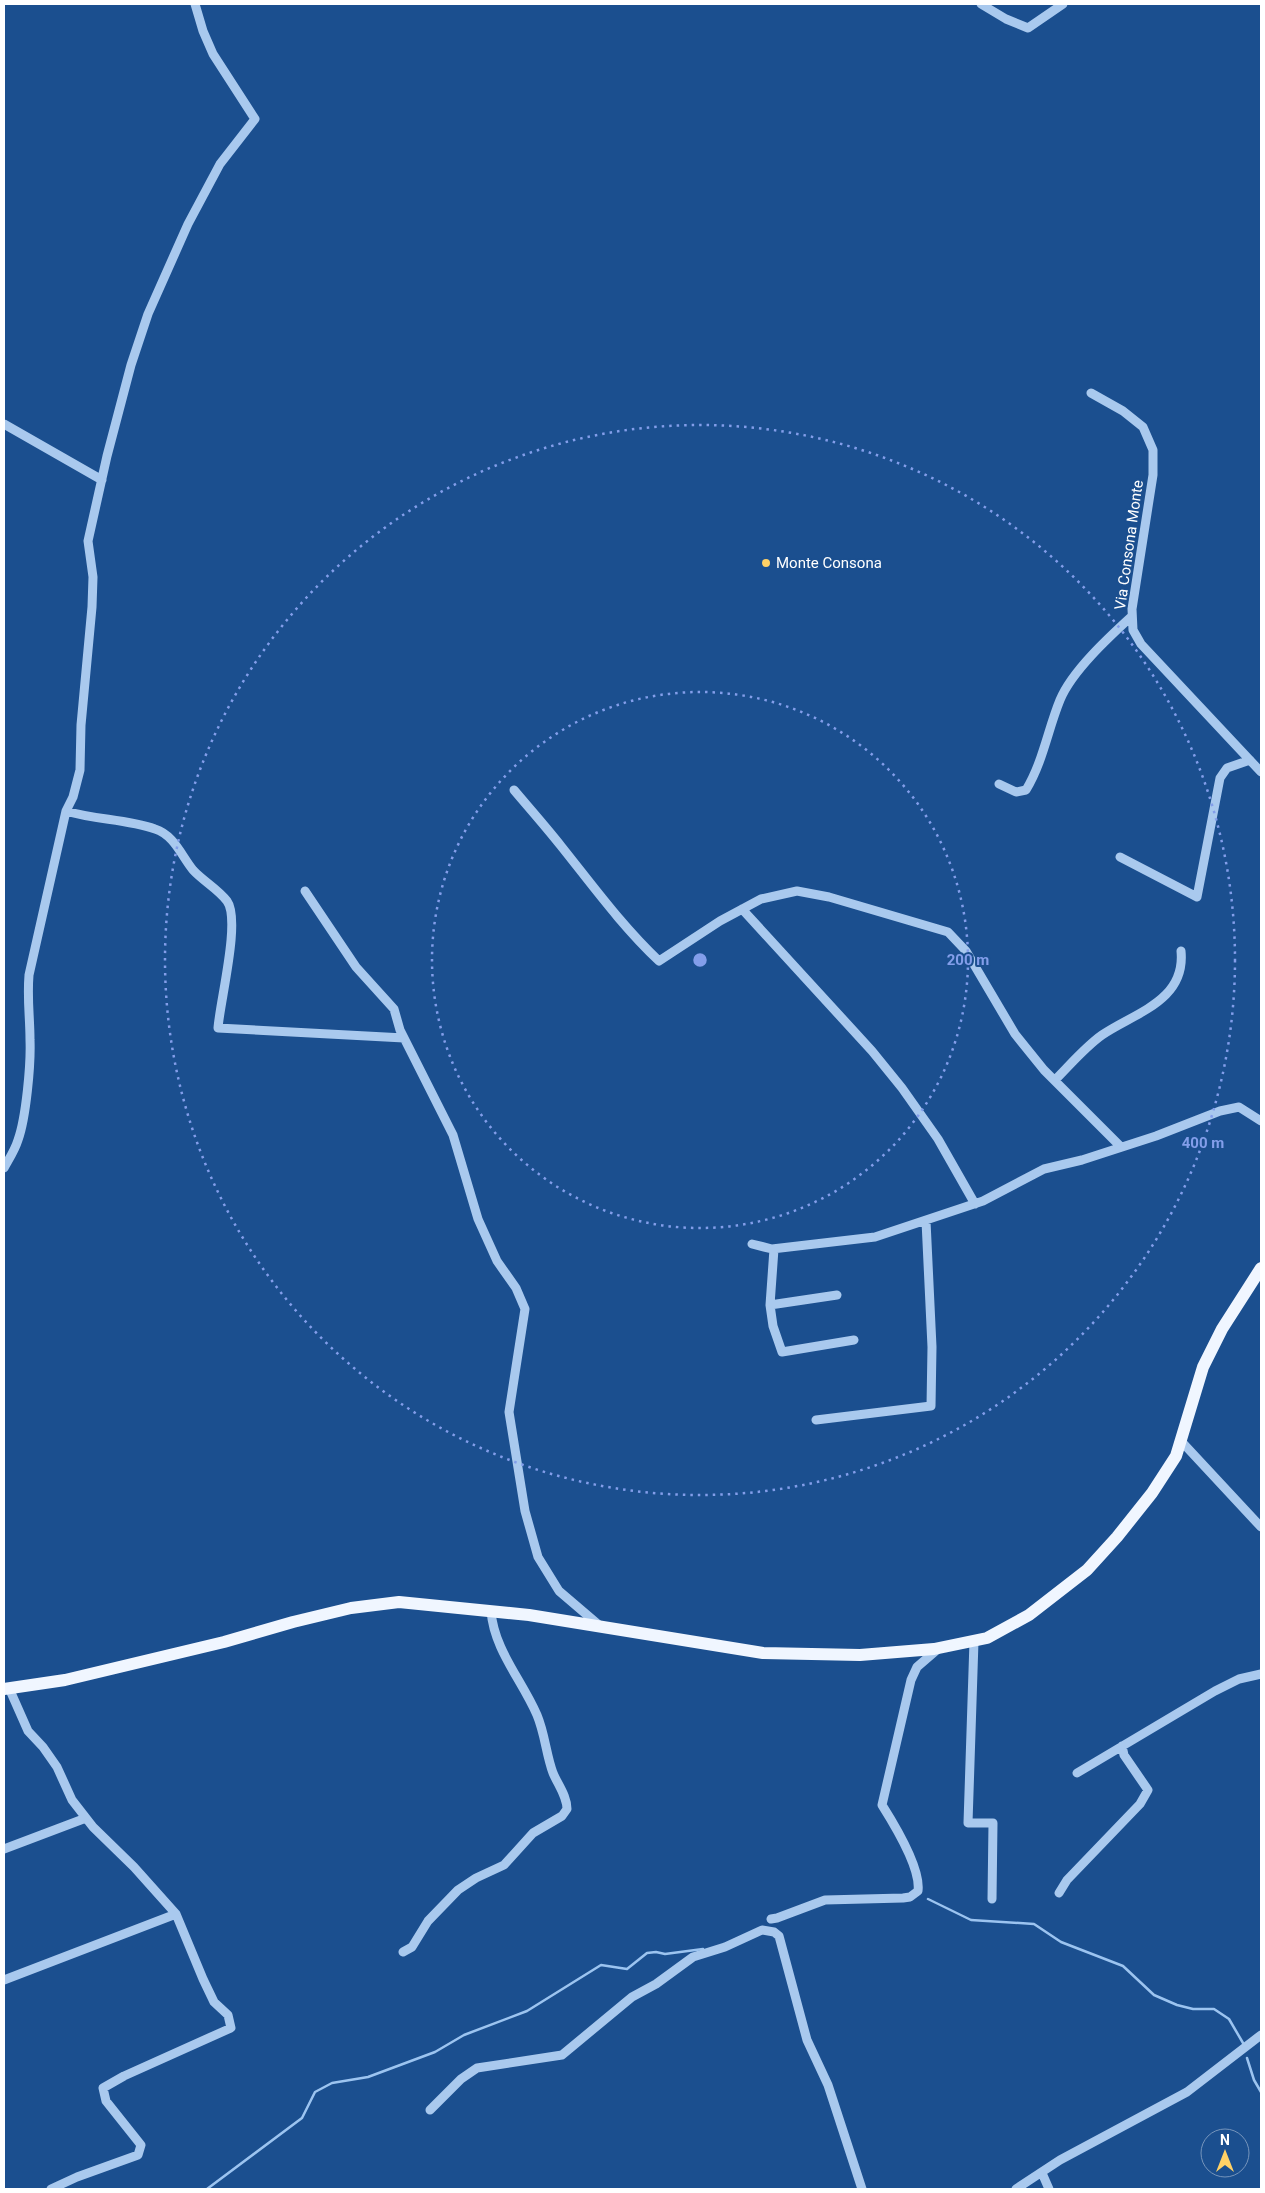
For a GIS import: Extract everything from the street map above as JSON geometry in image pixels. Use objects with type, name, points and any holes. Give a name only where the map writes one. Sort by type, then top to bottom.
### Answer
[{"type":"main road","points":[[6,1689],[65,1680],[224,1642],[351,1608],[399,1602],[491,1611],[763,1653],[860,1655],[939,1648],[987,1638],[1029,1615],[1087,1570],[1117,1538],[1152,1493],[1176,1456],[1203,1367],[1222,1329],[1261,1268]]},
{"type":"street","points":[[4,1168],[18,1140],[23,1117],[30,1060],[27,1000],[29,975],[66,812],[73,797],[80,770],[81,725],[93,578],[88,541],[102,480],[131,365],[148,314],[168,267],[220,164],[255,119],[231,78],[213,54],[203,31],[195,4]]},
{"type":"street","points":[[981,4],[1006,19],[1028,28],[1063,4]]},
{"type":"street","name":"Via Consona Monte","points":[[1091,393],[1123,411],[1143,427],[1153,450],[1153,475],[1132,616],[1132,630],[1141,644],[1165,667],[1261,772]]},
{"type":"street","points":[[4,424],[102,480]]},
{"type":"street","points":[[999,784],[1016,792],[1026,790],[1045,747],[1060,701],[1070,680],[1132,616]]},
{"type":"street","points":[[1120,857],[1197,896],[1220,778],[1227,768],[1250,760]]},
{"type":"street","points":[[514,790],[561,846],[595,892],[640,943],[659,961],[720,921],[761,899],[797,891],[829,897],[948,932],[966,951],[1015,1034],[1055,1080],[1121,1147]]},
{"type":"street","points":[[66,812],[125,822],[167,833],[194,870],[227,900],[233,912],[230,953],[220,1002],[218,1028],[404,1038]]},
{"type":"street","points":[[305,891],[356,967],[394,1009],[404,1038],[453,1134],[478,1219],[497,1261],[516,1288],[525,1309],[509,1412],[525,1511],[538,1557],[559,1591],[603,1627]]},
{"type":"street","points":[[742,910],[872,1051],[902,1088],[938,1139],[975,1204]]},
{"type":"street","points":[[1055,1080],[1103,1034],[1148,1010],[1162,998],[1179,974],[1182,966],[1181,951]]},
{"type":"street","points":[[752,1244],[774,1249],[875,1237],[975,1204],[1044,1169],[1121,1147],[1220,1111],[1239,1107],[1261,1121]]},
{"type":"street","points":[[816,1420],[932,1406],[932,1347],[926,1221]]},
{"type":"street","points":[[774,1249],[770,1305],[773,1326],[782,1352],[854,1340]]},
{"type":"street","points":[[770,1305],[837,1296]]},
{"type":"street","points":[[1181,1441],[1261,1527]]},
{"type":"street","points":[[403,1952],[412,1947],[428,1921],[458,1890],[476,1878],[504,1865],[533,1833],[562,1816],[567,1809],[565,1798],[553,1772],[542,1727],[500,1645],[493,1629],[491,1611]]},
{"type":"street","points":[[974,1641],[968,1823],[993,1823],[992,1900]]},
{"type":"street","points":[[771,1919],[826,1900],[903,1898],[910,1897],[918,1891],[918,1880],[913,1866],[892,1821],[882,1805],[911,1680],[917,1667],[939,1648]]},
{"type":"street","points":[[1077,1772],[1223,1687],[1239,1679],[1261,1674]]},
{"type":"street","points":[[6,1689],[28,1731],[44,1747],[57,1767],[72,1800],[86,1818],[176,1914],[214,2002],[228,2015],[231,2028],[124,2076],[103,2088],[106,2101],[141,2145],[138,2155],[77,2177],[51,2189]]},
{"type":"street","points":[[1059,1893],[1067,1880],[1147,1795],[1148,1790],[1124,1755],[1122,1746]]},
{"type":"street","points":[[4,1850],[86,1818]]},
{"type":"street","points":[[4,1980],[176,1914]]},
{"type":"street","points":[[430,2110],[462,2079],[477,2068],[562,2055],[632,1997],[656,1984],[693,1957],[725,1946],[755,1932],[768,1930],[779,1936],[807,2040],[828,2085],[862,2189]]},
{"type":"street","points":[[1016,2189],[1076,2151],[1187,2092],[1261,2035]]},
{"type":"street","points":[[1042,2173],[1049,2189]]},
{"type":"waterway","points":[[928,1899],[971,1920],[1034,1924],[1061,1942],[1123,1966],[1154,1995],[1177,2005],[1193,2009],[1214,2009],[1229,2019],[1243,2043]]},
{"type":"waterway","points":[[207,2189],[302,2118],[315,2092],[332,2083],[368,2077],[435,2052],[464,2035],[527,2011],[601,1965],[627,1969],[647,1953],[665,1954],[703,1949]]},
{"type":"waterway","points":[[1247,2058],[1254,2080],[1261,2092]]},
{"type":"place","name":"Monte Consona","points":[[766,563]]}]
